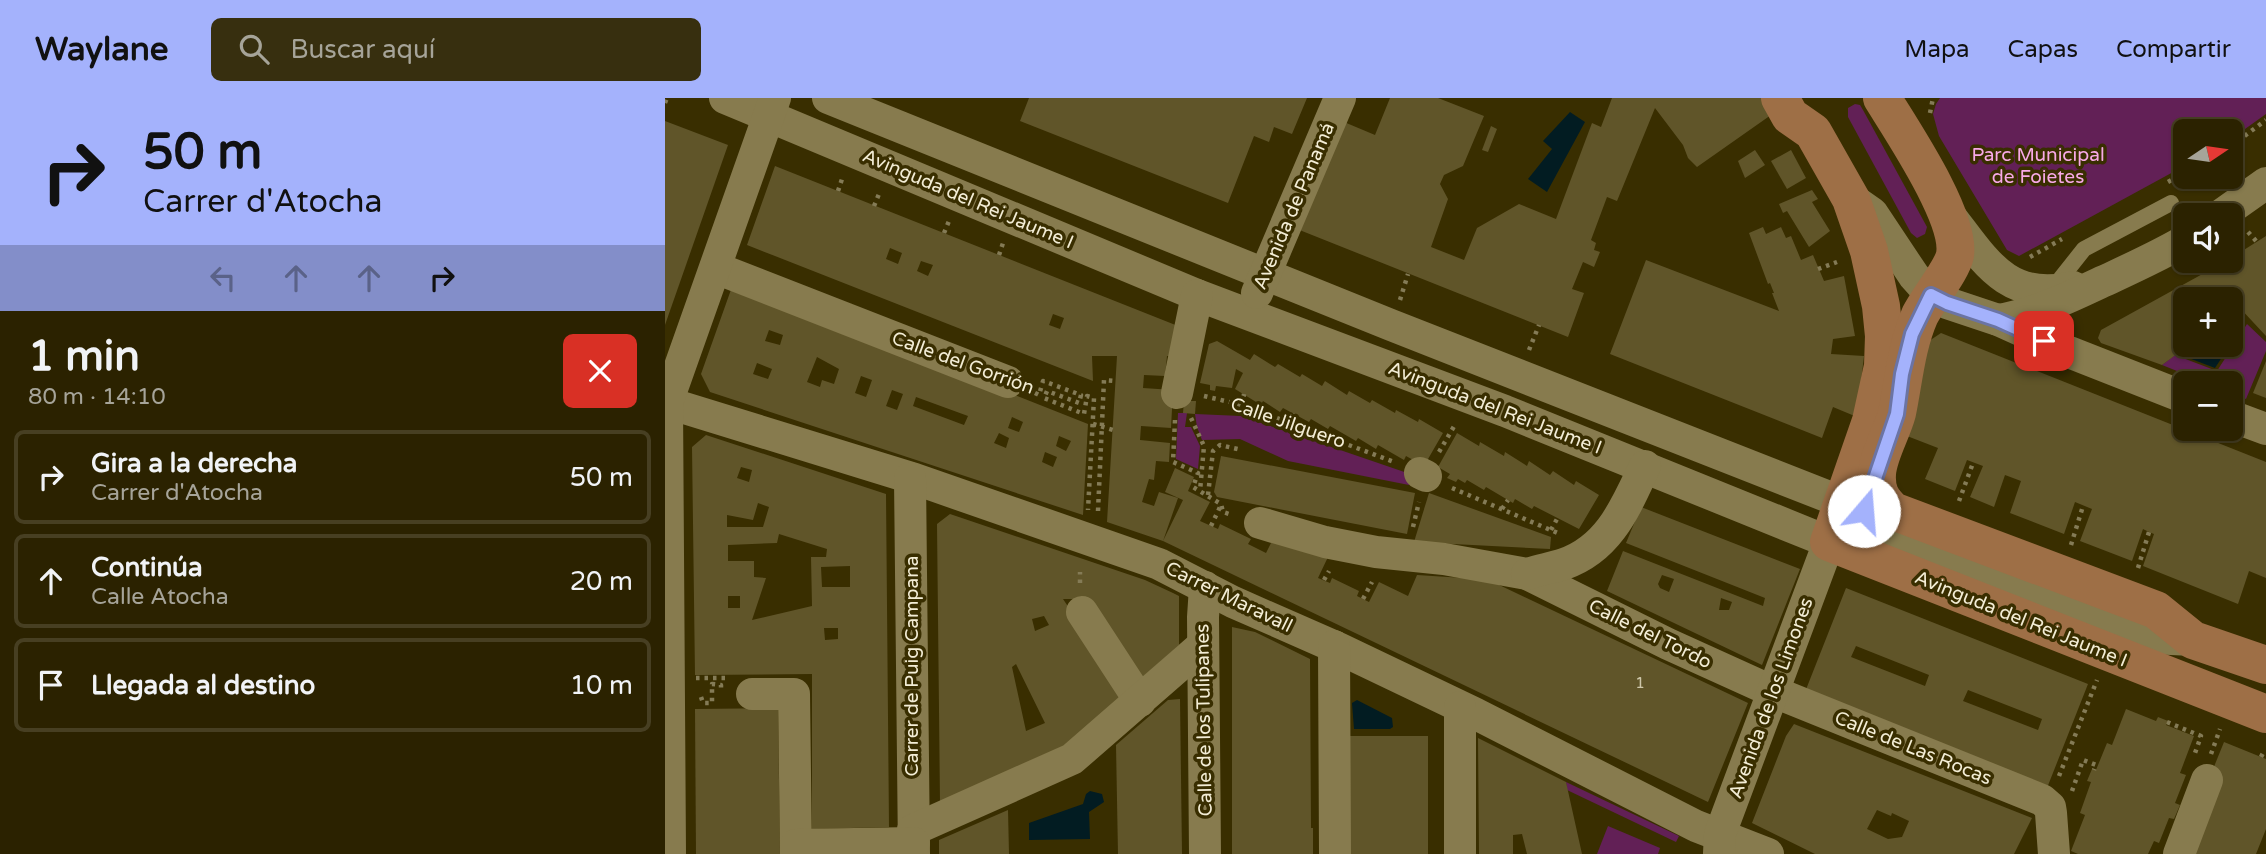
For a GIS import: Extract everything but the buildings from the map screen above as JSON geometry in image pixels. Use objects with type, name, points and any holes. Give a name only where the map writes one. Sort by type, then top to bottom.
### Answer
[{"type":"main road","points":[[1780,98],[1790,116],[1814,115],[1851,199],[1869,251],[1881,306],[1883,356],[1871,421],[1842,521]]},
{"type":"main road","points":[[1904,111],[1951,223],[1955,257],[1933,303],[1912,334],[1902,374],[1897,414],[1877,472],[1880,499],[1893,511],[2156,610],[2193,640]]},
{"type":"main road","name":"Avinguda del Rei Jaume I","points":[[1842,521],[2266,714]]},
{"type":"main road","name":"Avinguda del Rei Jaume I","points":[[2193,640],[2266,665]]},
{"type":"street","name":"Avinguda del Rei Jaume I","points":[[725,98],[772,107],[1197,295],[1675,479],[1842,521]]},
{"type":"street","name":"Avinguda del Rei Jaume I","points":[[828,98],[1264,274],[1842,521],[2193,640]]},
{"type":"street","name":"Avenida de Panamá","points":[[1249,315],[1340,98]]},
{"type":"street","points":[[670,854],[666,402],[772,107]]},
{"type":"street","points":[[2238,203],[2266,183]]},
{"type":"street","points":[[1851,199],[1872,213],[1933,303],[1998,320],[2069,352],[2173,393]]},
{"type":"street","points":[[1897,251],[1921,261],[1935,259],[1947,250],[1951,223]]},
{"type":"street","points":[[1951,223],[1998,273],[2013,284],[2052,298]]},
{"type":"street","points":[[1998,320],[2022,316],[2052,298],[2141,266],[2173,248]]},
{"type":"street","name":"Calle del Gorrión","points":[[716,268],[1008,383]]},
{"type":"street","points":[[1184,403],[1197,295]]},
{"type":"street","name":"Carrer Maravall","points":[[666,402],[911,478],[1159,564],[1460,707],[1696,826],[1719,844],[1768,854]]},
{"type":"street","points":[[2243,420],[2266,429]]},
{"type":"street","name":"Calle del Tordo","points":[[1527,574],[1566,564],[1596,547],[1621,518],[1645,466]]},
{"type":"street","name":"Avenida de los Limones","points":[[1719,844],[1774,692],[1842,521],[1877,472]]},
{"type":"street","name":"Carrer de Puig Campana","points":[[911,478],[913,843]]},
{"type":"street","points":[[1842,521],[1846,536],[1866,536],[1906,543],[2150,638],[2193,640]]},
{"type":"street","name":"Calle del Tordo","points":[[1260,523],[1325,542],[1376,552],[1444,559],[1527,574],[1774,692]]},
{"type":"street","name":"Calle de los Tulipanes","points":[[1205,587],[1205,854]]},
{"type":"street","points":[[1081,597],[1140,701]]},
{"type":"street","points":[[733,689],[794,694],[796,850],[913,843],[1072,759],[1203,645]]},
{"type":"street","points":[[1334,646],[1335,854]]},
{"type":"street","name":"Calle de Las Rocas","points":[[1774,692],[2042,800],[2050,810]]},
{"type":"street","points":[[1460,707],[1461,854]]},
{"type":"street","points":[[2179,854],[2201,769]]},
{"type":"street","points":[[2050,810],[2054,854]]},
{"type":"lane","points":[[2052,298],[2061,278],[2084,249],[2171,203]]},
{"type":"path","points":[[665,103],[667,98]]},
{"type":"path","points":[[1904,111],[1929,114],[1933,98]]},
{"type":"path","points":[[2243,137],[2266,120]]},
{"type":"path","points":[[2162,185],[2173,179]]},
{"type":"path","points":[[2024,261],[2069,235]]},
{"type":"path","points":[[1098,500],[1104,380],[1115,381]]},
{"type":"path","name":"Calle del Gorrión","points":[[1008,383],[1039,395],[1043,381],[1081,395],[1079,403],[1047,391],[1044,398],[1084,414],[1087,396],[1094,398]]},
{"type":"path","points":[[1242,405],[1244,394]]},
{"type":"path","points":[[1087,537],[1094,398],[1104,400]]},
{"type":"path","points":[[1184,403],[1173,462],[1198,473],[1193,487],[1221,505],[1223,512],[1260,523]]},
{"type":"path","points":[[1184,403],[1204,446],[1200,491]]},
{"type":"path","name":"Calle Jilguero","points":[[1184,403],[1242,405],[1385,457],[1570,536]]},
{"type":"path","points":[[1292,424],[1293,414]]},
{"type":"path","points":[[1093,424],[1113,430]]},
{"type":"path","points":[[1335,440],[1338,430]]},
{"type":"path","points":[[1444,444],[1452,430]]},
{"type":"path","points":[[1208,495],[1213,451],[1220,445],[1242,450]]},
{"type":"path","points":[[1385,457],[1386,450]]},
{"type":"path","points":[[1947,532],[1973,463]]},
{"type":"path","points":[[1410,538],[1414,471]]},
{"type":"path","points":[[1502,509],[1508,499]]},
{"type":"path","points":[[1211,526],[1221,505]]},
{"type":"path","points":[[1551,530],[1557,519]]},
{"type":"path","points":[[1080,572],[1081,597]]},
{"type":"path","points":[[698,678],[733,689]]},
{"type":"path","points":[[669,690],[698,690],[703,703],[712,703],[712,684],[733,689]]},
{"type":"path","points":[[2059,775],[2082,716]]},
{"type":"path","points":[[2167,722],[2201,736],[2201,769]]},
{"type":"path","points":[[2050,810],[2067,808],[2083,760],[2096,765],[2094,770]]},
{"type":"green space","name":"Parc Municipal de Foietes","points":[[1940,98],[2266,98],[2266,114],[2243,130],[2243,119],[2173,119],[2173,172],[2019,256],[2007,250],[1939,136],[1933,114]]},
{"type":"green space","points":[[1855,104],[1860,105],[1863,110],[1927,227],[1925,234],[1917,238],[1911,233],[1848,117],[1848,108]]},
{"type":"green space","points":[[2247,324],[2266,342],[2266,351],[2246,399],[2243,398],[2243,371],[2217,371],[2226,357],[2243,357],[2243,330]]},
{"type":"green space","points":[[2173,357],[2217,371],[2177,371],[2162,365]]},
{"type":"green space","points":[[1178,413],[1187,413],[1185,427],[1191,427],[1200,446],[1198,469],[1176,459]]},
{"type":"green space","points":[[1195,414],[1241,416],[1419,477],[1411,480],[1409,485],[1288,461],[1240,439],[1202,440]]},
{"type":"green space","points":[[1566,782],[1679,836],[1676,842],[1567,790]]},
{"type":"green space","points":[[1608,826],[1660,848],[1658,854],[1597,854]]},
{"type":"water","points":[[1570,112],[1585,122],[1547,192],[1528,179],[1552,149],[1543,141]]},
{"type":"water","points":[[2186,357],[2222,357],[2215,368]]},
{"type":"water","points":[[1357,700],[1392,718],[1393,727],[1354,729],[1352,703]]},
{"type":"water","points":[[1090,791],[1102,794],[1104,802],[1089,812],[1090,839],[1029,840],[1029,823],[1083,804]]},
{"type":"route","points":[[1864,511],[1897,414],[1902,374],[1912,334],[1931,295],[1998,320],[2044,341]]}]
